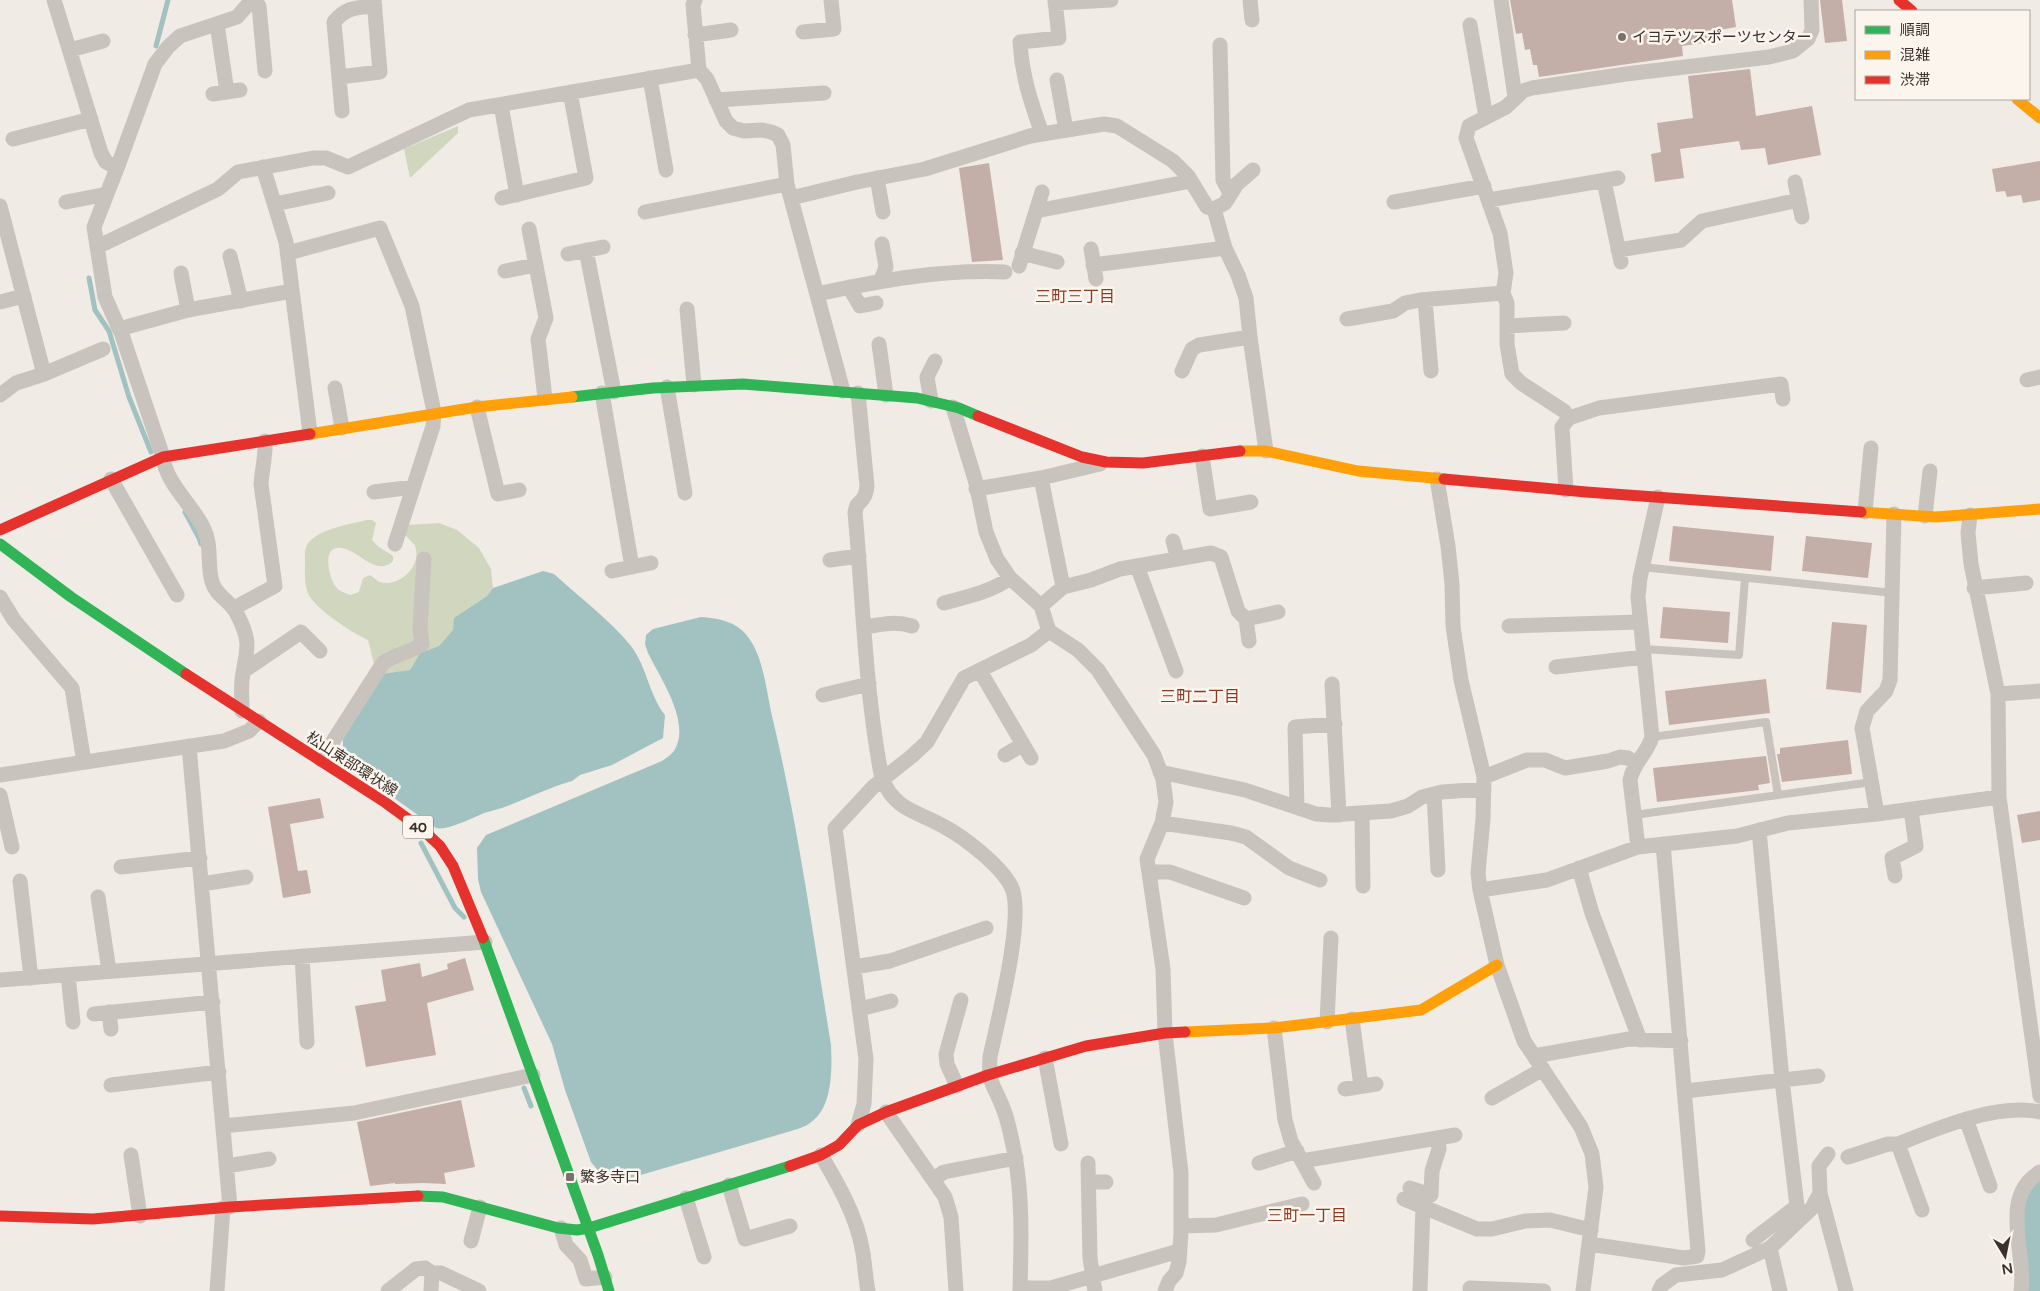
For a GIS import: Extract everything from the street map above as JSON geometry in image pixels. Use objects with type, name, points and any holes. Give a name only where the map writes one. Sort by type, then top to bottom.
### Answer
[{"type":"street","points":[[54,0],[101,153],[106,162],[117,168]]},
{"type":"street","points":[[242,711],[242,680],[248,654],[248,640],[234,608],[216,591],[212,582],[205,531],[166,472],[163,457],[119,329],[105,297],[94,228],[155,64],[180,36],[238,17],[253,0],[258,6],[265,71]]},
{"type":"street","points":[[695,0],[693,5],[699,70],[707,79],[726,121],[733,128],[744,132],[762,130],[778,135],[783,145],[789,191],[817,294],[850,392],[867,486],[863,500],[857,505],[855,512],[865,627],[865,654],[882,779],[885,786],[902,806],[913,813],[936,821],[959,834],[998,870],[1012,887],[1016,911],[1015,930],[988,1075],[1003,1107],[1016,1158],[1021,1227],[1020,1290],[1094,1284],[1179,1251]]},
{"type":"street","points":[[803,32],[834,29],[832,0]]},
{"type":"street","points":[[1042,134],[1026,90],[1021,66],[1020,42],[1059,38],[1055,2],[1111,0]]},
{"type":"street","points":[[1250,0],[1252,20]]},
{"type":"street","points":[[1501,0],[1516,97]]},
{"type":"street","points":[[1569,418],[1564,410],[1520,383],[1512,374],[1507,344],[1507,303],[1503,293],[1506,272],[1504,254],[1500,232],[1466,138],[1469,126],[1506,107],[1523,91],[1532,88],[1626,74],[1769,57],[1793,51],[1808,39],[1812,30],[1811,0]]},
{"type":"street","points":[[1899,0],[1911,10]]},
{"type":"street","points":[[339,77],[380,72],[374,3],[342,13],[334,22],[342,111]]},
{"type":"street","points":[[217,24],[227,92]]},
{"type":"street","points":[[1470,24],[1486,117]]},
{"type":"street","points":[[695,35],[731,30]]},
{"type":"street","points":[[70,50],[103,41]]},
{"type":"street","points":[[1220,44],[1223,180],[1230,193]]},
{"type":"street","points":[[97,247],[218,189],[238,172],[313,158],[326,158],[348,167],[470,110],[699,70]]},
{"type":"street","points":[[650,78],[666,170]]},
{"type":"street","points":[[1056,80],[1066,130]]},
{"type":"street","points":[[500,105],[510,196],[586,178],[570,92]]},
{"type":"street","points":[[716,100],[824,93]]},
{"type":"street","points":[[2018,100],[2040,118]]},
{"type":"street","points":[[13,139],[91,119]]},
{"type":"street","points":[[645,212],[877,178],[925,169],[994,146],[1042,134],[1104,124],[1118,126],[1173,161],[1191,181],[1202,200],[1208,207],[1214,210],[1225,248],[1244,288],[1266,451]]},
{"type":"street","points":[[263,168],[276,204],[288,253],[310,433]]},
{"type":"street","points":[[1214,210],[1225,203],[1230,193],[1253,170]]},
{"type":"street","points":[[877,178],[883,212]]},
{"type":"street","points":[[1394,202],[1611,179],[1620,256],[1681,240],[1702,221],[1799,200]]},
{"type":"street","points":[[1036,211],[1191,181]]},
{"type":"street","points":[[1796,182],[1802,217]]},
{"type":"street","points":[[1015,264],[1042,192]]},
{"type":"street","points":[[276,204],[328,193]]},
{"type":"street","points":[[66,202],[107,194]]},
{"type":"street","points":[[0,206],[44,374]]},
{"type":"street","points":[[288,253],[380,228],[412,306],[434,412],[433,426],[395,544]]},
{"type":"street","points":[[529,229],[546,318],[538,339],[545,398]]},
{"type":"street","points":[[881,280],[886,267],[882,244]]},
{"type":"street","points":[[568,254],[603,247]]},
{"type":"street","points":[[1090,249],[1095,272],[1225,248]]},
{"type":"street","points":[[586,250],[632,566]]},
{"type":"street","points":[[230,256],[241,301]]},
{"type":"street","points":[[817,294],[881,280],[981,271],[1015,264],[1057,262]]},
{"type":"street","points":[[505,271],[536,265]]},
{"type":"street","points":[[181,273],[188,310]]},
{"type":"street","points":[[849,287],[860,306],[876,303]]},
{"type":"street","points":[[119,329],[188,310],[292,291]]},
{"type":"street","points":[[1347,320],[1392,310],[1405,303],[1503,293]]},
{"type":"street","points":[[0,302],[24,296]]},
{"type":"street","points":[[1425,300],[1431,371]]},
{"type":"street","points":[[687,309],[694,385]]},
{"type":"street","points":[[1507,326],[1564,323]]},
{"type":"street","points":[[1182,371],[1192,349],[1199,345],[1250,337]]},
{"type":"street","points":[[879,344],[886,395]]},
{"type":"street","points":[[0,395],[16,383],[44,374],[103,349]]},
{"type":"street","points":[[931,401],[926,377],[935,362]]},
{"type":"street","points":[[0,530],[163,457],[434,412],[545,398],[694,385],[743,384],[886,395],[931,401],[953,407],[1082,457],[1106,462],[1143,463],[1251,450],[1266,451],[1358,471],[1658,497],[1925,516],[1970,515],[2040,509]]},
{"type":"street","points":[[1566,490],[1562,427],[1569,418],[1599,408],[1781,384],[1783,400]]},
{"type":"street","points":[[667,387],[685,493]]},
{"type":"street","points":[[335,388],[342,428]]},
{"type":"street","points":[[477,407],[498,494],[519,490]]},
{"type":"street","points":[[953,407],[986,532],[997,559],[1010,578],[1041,606],[1049,630],[1078,650],[1098,670],[1154,755],[1160,772],[1166,802],[1162,823],[1147,859],[1163,969],[1165,1033],[1180,1166],[1181,1226],[1176,1273],[1168,1280],[1165,1291]]},
{"type":"street","points":[[234,608],[281,585],[261,484],[262,468],[266,453],[265,441]]},
{"type":"street","points":[[1865,512],[1871,448]]},
{"type":"street","points":[[1202,456],[1210,509],[1251,502]]},
{"type":"street","points":[[976,489],[1041,478],[1106,462]]},
{"type":"street","points":[[1925,516],[1930,471]]},
{"type":"street","points":[[1041,478],[1063,587]]},
{"type":"street","points":[[111,479],[177,595]]},
{"type":"street","points":[[1437,479],[1448,546],[1452,584],[1453,626],[1461,680],[1484,783],[1478,873],[1497,965],[1524,1041],[1581,1126],[1592,1154],[1596,1187],[1583,1291]]},
{"type":"street","points":[[374,492],[413,488]]},
{"type":"street","points":[[1638,846],[1630,780],[1632,770],[1649,747],[1652,737],[1638,597],[1642,567],[1658,497]]},
{"type":"street","points":[[1878,814],[1862,728],[1867,711],[1886,691],[1890,680],[1894,514]]},
{"type":"street","points":[[1970,515],[1968,533],[1974,588],[1998,694],[1999,797],[2034,1007],[2040,1096]]},
{"type":"street","points":[[1173,541],[1178,559]]},
{"type":"street","name":"松山東部環状線","points":[[0,544],[71,597],[242,711],[386,803],[423,830],[440,846],[463,886],[485,942],[589,1228],[607,1284]]},
{"type":"street","points":[[1041,606],[1063,587],[1091,580],[1120,569],[1211,553],[1221,557],[1238,610],[1246,620],[1249,641]]},
{"type":"street","points":[[830,560],[859,556]]},
{"type":"street","points":[[321,760],[383,663],[389,658],[414,650],[422,644],[420,629],[424,558]]},
{"type":"street","points":[[612,571],[651,563]]},
{"type":"street","points":[[1137,566],[1176,671]]},
{"type":"street","points":[[944,604],[989,590],[1010,578]]},
{"type":"street","points":[[1974,588],[2026,583]]},
{"type":"street","points":[[0,596],[7,621],[72,688],[84,762]]},
{"type":"street","points":[[1246,620],[1278,612]]},
{"type":"street","points":[[865,627],[889,622],[900,622],[912,626]]},
{"type":"street","points":[[1509,626],[1640,622]]},
{"type":"street","points":[[858,1125],[864,1104],[866,1059],[835,828],[873,787],[927,742],[964,678],[1032,645],[1049,630]]},
{"type":"street","points":[[245,670],[301,632],[320,651]]},
{"type":"street","points":[[1556,667],[1644,653]]},
{"type":"street","points":[[980,671],[1031,758]]},
{"type":"street","points":[[823,695],[869,684]]},
{"type":"street","points":[[1332,684],[1340,815]]},
{"type":"street","points":[[1998,694],[2040,690]]},
{"type":"street","points":[[0,775],[224,741],[249,731],[259,721]]},
{"type":"street","points":[[1297,807],[1295,727],[1335,724]]},
{"type":"street","points":[[1005,755],[1022,745]]},
{"type":"street","points":[[189,746],[227,1166],[227,1207],[217,1291]]},
{"type":"street","points":[[1160,772],[1245,790],[1316,814],[1340,815],[1391,811],[1408,806],[1422,797],[1484,783],[1527,760],[1545,760],[1565,768],[1608,761],[1620,757],[1628,758],[1636,763]]},
{"type":"street","points":[[1434,794],[1438,870]]},
{"type":"street","points":[[0,795],[12,847]]},
{"type":"street","points":[[1480,890],[1547,880],[1638,846],[1737,836],[1788,823],[1911,810],[1999,797]]},
{"type":"street","points":[[1895,876],[1892,858],[1916,846],[1911,810]]},
{"type":"street","points":[[1362,814],[1364,886]]},
{"type":"street","points":[[1162,823],[1246,837],[1289,868],[1320,880]]},
{"type":"street","points":[[1753,1240],[1797,1206],[1782,1080],[1759,830]]},
{"type":"street","points":[[1438,1138],[1439,1149],[1432,1171],[1431,1195],[1407,1194],[1423,1207],[1478,1229],[1492,1229],[1525,1222],[1550,1220],[1590,1237],[1684,1258],[1697,1256],[1698,1245],[1663,844]]},
{"type":"street","points":[[121,867],[200,858]]},
{"type":"street","points":[[1579,868],[1592,913],[1640,1040]]},
{"type":"street","points":[[1149,872],[1170,872],[1244,898]]},
{"type":"street","points":[[202,884],[246,876]]},
{"type":"street","points":[[20,881],[31,978]]},
{"type":"street","points":[[98,897],[110,971]]},
{"type":"street","points":[[854,967],[890,961],[986,928]]},
{"type":"street","points":[[1327,1022],[1331,938]]},
{"type":"street","points":[[0,980],[485,942]]},
{"type":"street","points":[[302,956],[307,1042]]},
{"type":"street","points":[[0,1216],[93,1219],[227,1207],[405,1196],[443,1197],[561,1228],[577,1230],[589,1228],[821,1156],[839,1146],[858,1125],[886,1112],[988,1075],[1086,1046],[1165,1033],[1274,1028],[1420,1010],[1497,965]]},
{"type":"street","points":[[68,975],[73,1022]]},
{"type":"street","points":[[958,1086],[947,1064],[946,1054],[961,1000]]},
{"type":"street","points":[[860,1009],[890,1001]]},
{"type":"street","points":[[94,1014],[213,1002]]},
{"type":"street","points":[[109,1012],[111,1029]]},
{"type":"street","points":[[1344,1089],[1368,1085],[1352,1019]]},
{"type":"street","points":[[1274,1028],[1285,1120],[1291,1141],[1314,1182]]},
{"type":"street","points":[[1534,1056],[1629,1039],[1681,1041]]},
{"type":"street","points":[[1045,1058],[1061,1144]]},
{"type":"street","points":[[1492,1098],[1543,1069]]},
{"type":"street","points":[[111,1085],[219,1072]]},
{"type":"street","points":[[223,1126],[354,1113],[533,1075]]},
{"type":"street","points":[[1685,1091],[1818,1076]]},
{"type":"street","points":[[1848,1157],[1888,1144],[1898,1144],[1958,1120],[2024,1109],[2040,1112]]},
{"type":"street","points":[[886,1112],[945,1196],[951,1217],[956,1291]]},
{"type":"street","points":[[1966,1119],[1990,1186]]},
{"type":"street","points":[[1259,1163],[1455,1135]]},
{"type":"street","points":[[1898,1144],[1922,1210]]},
{"type":"street","points":[[1828,1154],[1819,1166],[1820,1193],[1846,1291]]},
{"type":"street","points":[[131,1155],[140,1216]]},
{"type":"street","points":[[821,1156],[838,1184],[855,1222],[862,1247],[868,1291]]},
{"type":"street","points":[[934,1179],[944,1172],[1016,1158]]},
{"type":"street","points":[[227,1166],[269,1159]]},
{"type":"street","points":[[1088,1163],[1090,1258],[1094,1284]]},
{"type":"street","points":[[2021,1291],[2022,1268],[2016,1220],[2018,1203],[2033,1176],[2040,1172]]},
{"type":"street","points":[[1088,1182],[1106,1182]]},
{"type":"street","points":[[729,1185],[745,1239],[790,1226]]},
{"type":"street","points":[[1659,1291],[1662,1285],[1676,1275],[1722,1270],[1770,1248],[1812,1208],[1820,1193]]},
{"type":"street","points":[[686,1198],[704,1257]]},
{"type":"street","points":[[1181,1226],[1216,1225],[1302,1204]]},
{"type":"street","points":[[471,1241],[480,1207]]},
{"type":"street","points":[[1420,1291],[1423,1207]]},
{"type":"street","points":[[561,1228],[566,1245],[580,1260],[586,1279],[607,1284]]},
{"type":"street","points":[[1770,1248],[1780,1291]]},
{"type":"street","points":[[388,1291],[416,1269],[425,1268],[432,1273],[441,1273],[479,1291]]},
{"type":"street","points":[[431,1291],[432,1273]]},
{"type":"street","points":[[1470,1288],[1544,1291]]},
{"type":"lane","points":[[1642,567],[1893,593]]},
{"type":"lane","points":[[1644,653],[1739,654],[1745,578]]},
{"type":"lane","points":[[1652,737],[1766,722],[1778,795]]},
{"type":"lane","points":[[1634,815],[1872,782]]},
{"type":"green space","points":[[458,126],[458,133],[410,178],[404,149]]},
{"type":"green space","points":[[372,520],[376,523],[372,540],[393,556],[393,561],[379,566],[343,548],[332,550],[329,554],[328,566],[334,583],[342,592],[350,595],[359,592],[363,578],[370,575],[386,583],[397,581],[408,574],[412,569],[416,555],[415,545],[405,535],[409,525],[439,523],[457,530],[479,548],[491,569],[493,588],[487,596],[455,618],[453,630],[439,646],[420,653],[410,670],[381,674],[374,664],[368,640],[354,633],[329,615],[315,603],[307,589],[305,555],[309,542],[314,537],[328,530]]},
{"type":"water","points":[[543,571],[554,574],[604,617],[631,646],[641,663],[655,699],[665,715],[663,738],[612,765],[580,775],[572,781],[484,813],[460,824],[446,828],[436,828],[348,765],[343,754],[343,739],[381,674],[410,670],[420,653],[439,646],[453,630],[454,618],[487,596],[493,588]]},
{"type":"water","points":[[701,617],[721,620],[739,628],[753,645],[761,664],[790,798],[811,921],[831,1045],[830,1087],[823,1108],[818,1116],[803,1127],[627,1179],[606,1177],[591,1162],[565,1090],[552,1044],[481,892],[478,879],[477,848],[486,835],[662,761],[674,751],[679,740],[677,714],[648,653],[645,644],[646,635],[653,629]]},
{"type":"building","name":"イヨテツスポーツセンター","points":[[1510,0],[1732,0],[1736,27],[1720,30],[1722,40],[1682,46],[1683,56],[1539,77],[1537,65],[1533,65],[1530,49],[1525,50],[1522,33],[1516,34]]},
{"type":"building","points":[[1820,0],[1842,0],[1847,41],[1825,43]]},
{"type":"building","points":[[1750,69],[1756,116],[1812,106],[1821,155],[1768,165],[1765,148],[1741,150],[1739,141],[1680,149],[1684,178],[1655,182],[1651,154],[1661,152],[1657,123],[1693,118],[1688,76]]},
{"type":"building","points":[[2040,161],[2040,200],[2023,203],[2021,195],[2007,197],[2005,191],[1996,192],[1992,169]]},
{"type":"building","points":[[989,163],[1003,260],[972,262],[959,168]]},
{"type":"building","points":[[1673,526],[1774,536],[1771,571],[1669,561]]},
{"type":"building","points":[[1806,536],[1872,543],[1868,578],[1802,571]]},
{"type":"building","points":[[1663,607],[1730,612],[1728,643],[1660,638]]},
{"type":"building","points":[[1832,622],[1867,625],[1861,693],[1826,689]]},
{"type":"building","points":[[1766,679],[1770,713],[1669,725],[1665,691]]},
{"type":"building","points":[[1848,740],[1852,774],[1782,782],[1777,754],[1780,754],[1780,748]]},
{"type":"building","points":[[1766,756],[1770,783],[1758,785],[1759,790],[1657,802],[1653,768]]},
{"type":"building","points":[[320,798],[324,818],[290,824],[298,871],[307,870],[311,893],[283,898],[268,807]]},
{"type":"building","points":[[2040,811],[2040,840],[2022,843],[2017,815]]},
{"type":"building","points":[[465,958],[474,990],[427,1003],[436,1055],[366,1067],[355,1006],[386,1001],[381,970],[420,963],[422,977],[448,969],[447,964]]},
{"type":"building","points":[[461,1100],[475,1167],[444,1173],[446,1184],[395,1183],[370,1186],[357,1122]]},
{"type":"waterway","points":[[156,46],[168,0]]},
{"type":"waterway","points":[[89,278],[95,310],[109,331],[129,397],[151,452]]},
{"type":"waterway","points":[[185,512],[201,544]]},
{"type":"waterway","points":[[421,843],[455,908],[464,917]]},
{"type":"waterway","points":[[524,1088],[531,1106]]},
{"type":"waterway","points":[[2034,1291],[2034,1260],[2028,1216],[2031,1197],[2040,1189]]},
{"type":"traffic: fast","points":[[572,397],[653,388],[743,384],[917,398],[959,408],[978,416]]},
{"type":"traffic: fast","points":[[0,544],[71,597],[186,674]]},
{"type":"traffic: fast","points":[[483,938],[598,1255],[609,1291]]},
{"type":"traffic: fast","points":[[418,1196],[443,1197],[558,1228],[577,1230],[589,1228],[790,1166]]},
{"type":"traffic: slow","points":[[2018,100],[2040,118]]},
{"type":"traffic: slow","points":[[310,434],[477,407],[572,397]]},
{"type":"traffic: slow","points":[[1240,451],[1266,451],[1358,471],[1444,479]]},
{"type":"traffic: slow","points":[[1861,512],[1936,517],[2040,509]]},
{"type":"traffic: slow","points":[[1185,1032],[1274,1028],[1421,1010],[1497,965]]},
{"type":"traffic: jam","points":[[1899,0],[1911,10]]},
{"type":"traffic: jam","points":[[978,416],[1082,457],[1106,462],[1143,463],[1240,451]]},
{"type":"traffic: jam","points":[[0,530],[163,457],[310,434]]},
{"type":"traffic: jam","points":[[1444,479],[1586,492],[1861,512]]},
{"type":"traffic: jam","points":[[186,674],[386,803],[423,830],[440,846],[453,866],[483,938]]},
{"type":"traffic: jam","points":[[790,1166],[821,1155],[839,1145],[858,1125],[886,1112],[988,1075],[1086,1046],[1165,1033],[1185,1032]]},
{"type":"traffic: jam","points":[[0,1216],[93,1219],[230,1207],[418,1196]]},
{"type":"place","name":"イヨテツスポーツセンター","points":[[1622,37]]},
{"type":"place","name":"繁多寺口","points":[[570,1177]]},
{"type":"district","name":"三町三丁目","points":[[1075,296]]},
{"type":"district","name":"三町二丁目","points":[[1200,696]]},
{"type":"district","name":"三町一丁目","points":[[1307,1215]]}]
